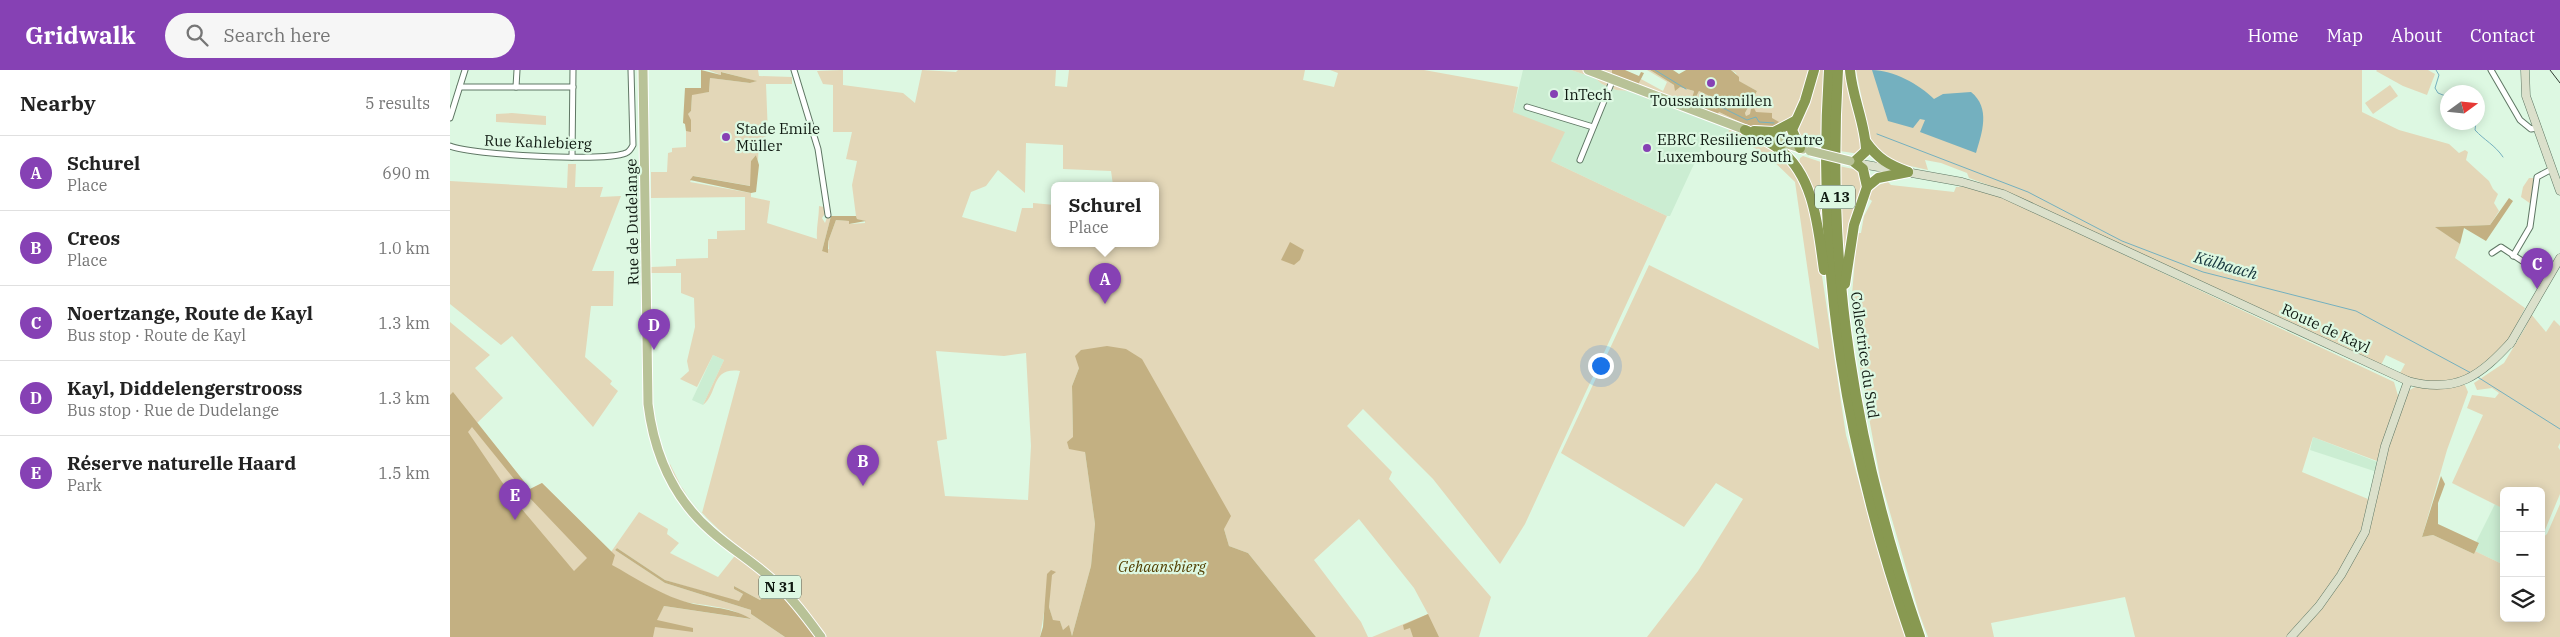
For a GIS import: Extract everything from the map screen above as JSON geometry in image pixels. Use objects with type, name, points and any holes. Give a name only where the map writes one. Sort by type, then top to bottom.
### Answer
[{"type":"highway","points":[[1796,165],[1798,156],[1805,150],[1793,137],[1795,121],[1805,101],[1814,70]]},
{"type":"highway","name":"Collectrice du Sud","points":[[1829,70],[1826,115],[1827,217],[1839,321],[1874,489],[1920,637]]},
{"type":"highway","name":"Collectrice du Sud","points":[[1838,70],[1835,121],[1841,370],[1862,476],[1878,537],[1911,637]]},
{"type":"highway","points":[[1850,70],[1856,105],[1866,142],[1866,151],[1852,162]]},
{"type":"highway","points":[[1745,130],[1774,132],[1795,121]]},
{"type":"highway","name":"A 13","points":[[1745,130],[1778,148],[1796,165],[1813,207],[1829,302],[1839,321]]},
{"type":"highway","points":[[1866,142],[1874,154],[1885,163],[1908,172]]},
{"type":"highway","name":"A 13","points":[[1852,162],[1863,170],[1867,187]]},
{"type":"highway","name":"A 13","points":[[1839,321],[1850,244],[1860,202],[1867,187],[1878,178],[1908,172]]},
{"type":"main road","name":"Rue de Dudelange","points":[[643,70],[648,404],[658,451],[669,478],[689,508],[711,532],[776,582],[797,605],[821,637]]},
{"type":"main road","points":[[1588,70],[1745,130],[1805,150],[1852,162]]},
{"type":"main road","points":[[2526,70],[2525,92],[2560,191]]},
{"type":"main road","name":"Route de Kayl","points":[[1852,162],[1976,184],[2003,194],[2408,381],[2437,386],[2466,380],[2477,375],[2512,341],[2560,258]]},
{"type":"main road","points":[[2291,637],[2319,606],[2341,575],[2365,532],[2385,446],[2408,381]]},
{"type":"street","points":[[450,118],[465,70]]},
{"type":"street","points":[[516,87],[517,70]]},
{"type":"street","points":[[572,157],[573,70]]},
{"type":"street","name":"Rue de Dudelange","points":[[626,153],[633,145],[631,70]]},
{"type":"street","points":[[794,70],[818,149],[828,215]]},
{"type":"street","points":[[2491,70],[2520,120],[2531,129],[2537,128]]},
{"type":"street","points":[[1580,160],[1613,79]]},
{"type":"street","points":[[460,87],[573,86]]},
{"type":"street","points":[[1528,106],[1594,127]]},
{"type":"street","points":[[633,122],[644,121]]},
{"type":"street","name":"Rue Kahlebierg","points":[[450,146],[476,152],[572,157],[606,157],[626,153]]},
{"type":"street","points":[[2513,256],[2530,227],[2537,177],[2552,169]]},
{"type":"street","points":[[2492,253],[2501,248],[2548,278]]},
{"type":"shaded area","points":[[708,70],[758,70],[759,76],[792,77],[792,84],[766,84],[768,135],[759,140],[758,161],[756,155],[751,161],[751,186],[694,176],[690,182],[751,193],[751,197],[770,201],[767,223],[817,239],[819,206],[824,207],[826,212],[822,218],[825,223],[828,215],[831,216],[822,251],[829,249],[828,242],[836,220],[850,221],[850,224],[865,223],[865,221],[857,219],[856,216],[852,185],[857,161],[846,159],[852,132],[833,132],[833,85],[823,84],[817,71],[843,70],[843,85],[903,93],[915,103],[922,70],[956,72],[958,70],[1056,70],[1055,86],[1067,87],[1069,70],[1305,70],[1303,80],[1334,87],[1338,73],[1330,70],[1424,70],[1518,87],[1513,112],[1565,132],[1551,161],[1667,216],[1525,524],[1500,564],[1433,479],[1363,409],[1347,426],[1392,472],[1389,479],[1491,597],[1479,637],[1372,637],[1428,614],[1414,588],[1359,519],[1314,560],[1361,622],[1368,637],[1316,637],[1248,553],[1229,546],[1224,529],[1079,368],[1072,386],[1073,437],[1085,452],[1095,524],[1091,566],[1072,636],[1069,626],[1063,631],[1060,621],[1053,621],[1049,607],[1051,570],[1040,637],[816,637],[773,586],[760,600],[734,586],[734,589],[743,594],[739,602],[665,580],[617,548],[615,550],[665,583],[751,610],[751,614],[785,637],[450,637],[450,322],[490,355],[475,368],[503,398],[477,423],[530,489],[542,483],[611,552],[639,512],[668,529],[667,534],[679,543],[670,553],[718,577],[741,548],[702,513],[740,371],[730,371],[719,377],[708,400],[703,405],[724,360],[713,355],[697,387],[680,379],[689,371],[687,361],[695,327],[694,298],[681,293],[681,273],[651,273],[651,267],[676,266],[676,259],[708,258],[708,239],[717,239],[717,231],[745,230],[745,197],[651,198],[651,172],[667,172],[668,153],[672,152],[672,148],[686,147],[686,131],[690,131],[688,114],[691,111],[692,94],[709,92],[710,78],[750,83],[756,81],[722,72],[721,75]],"holes":[[[936,351],[1004,356],[1026,353],[1031,446],[1028,500],[945,496],[937,441],[947,439]],[[659,592],[685,602],[735,611],[750,619],[664,606],[656,620]]]},
{"type":"shaded area","points":[[1523,70],[1571,70],[1595,78],[1602,84],[1616,90],[1629,91],[1730,128],[1724,143],[1707,136],[1670,216],[1667,216],[1551,161],[1513,112]]},
{"type":"shaded area","points":[[1571,70],[1612,70],[1638,85],[1641,79],[1663,91],[1667,82],[1647,70],[1650,70],[1674,85],[1694,91],[1690,106],[1719,112],[1750,127],[1755,125],[1774,127],[1750,114],[1746,116],[1745,113],[1757,91],[1738,81],[1736,73],[1731,70],[1810,70],[1800,103],[1790,120],[1776,127],[1757,129],[1735,126],[1687,113],[1629,91],[1616,90],[1602,84],[1595,78]]},
{"type":"shaded area","points":[[1816,70],[1824,70],[1821,147],[1803,143],[1796,133]]},
{"type":"shaded area","points":[[1843,70],[1848,70],[1864,144],[1859,154],[1840,151]]},
{"type":"shaded area","points":[[1856,70],[2362,70],[2362,112],[2399,130],[2449,144],[2459,153],[2465,150],[2468,152],[2466,160],[2489,181],[2498,194],[2494,203],[2499,211],[2490,225],[2436,227],[2460,244],[2455,258],[2525,308],[2507,344],[2466,377],[2434,383],[2414,381],[2399,375],[2405,364],[2386,355],[2381,365],[2005,191],[1969,178],[1967,173],[1941,163],[1925,160],[1928,170],[1888,161],[1871,143]]},
{"type":"shaded area","points":[[2377,70],[2428,70],[2435,74],[2427,95],[2403,86]]},
{"type":"shaded area","points":[[2390,85],[2398,96],[2373,114],[2365,103]]},
{"type":"shaded area","points":[[1699,91],[1719,101],[1715,110],[1694,101]]},
{"type":"shaded area","points":[[512,113],[546,116],[546,125],[496,122],[496,114]]},
{"type":"shaded area","points":[[1730,128],[1764,143],[1791,164],[1806,193],[1816,236],[1846,435],[1878,552],[1906,637],[1647,637],[1698,571],[1743,499],[1716,483],[1684,527],[1561,453],[1649,265],[1819,349],[1795,182],[1767,155],[1728,133]]},
{"type":"shaded area","points":[[1803,156],[1821,162],[1822,219],[1818,219],[1799,163],[1800,158]]},
{"type":"shaded area","points":[[568,164],[576,164],[575,187],[603,187],[600,197],[621,196],[592,271],[614,271],[613,306],[591,306],[585,357],[612,381],[610,384],[618,391],[593,427],[512,336],[501,345],[450,304],[450,181],[567,188]]},
{"type":"shaded area","points":[[1839,166],[1858,170],[1865,182],[1846,256],[1842,256]]},
{"type":"shaded area","points":[[2529,178],[2534,178],[2531,204],[2521,197],[2523,187]]},
{"type":"shaded area","points":[[1888,182],[1891,185],[1954,192],[1956,187],[1969,186],[2004,198],[2394,382],[2399,399],[2377,461],[2313,437],[2302,472],[2368,499],[2370,503],[2356,540],[2337,576],[2313,608],[2286,637],[2135,637],[2125,597],[1991,623],[1994,637],[1928,637],[1919,613],[1880,478],[1857,352],[1852,295],[1857,233],[1861,233],[1864,216],[1872,201],[1867,197],[1875,186]]},
{"type":"shaded area","points":[[2531,314],[2546,332],[2554,320],[2560,326],[2560,443],[2558,447],[2560,450],[2560,494],[2545,530],[2545,487],[2500,487],[2500,507],[2452,483],[2483,415],[2467,408],[2472,395],[2495,398],[2499,393],[2492,388],[2477,390],[2474,383],[2504,363],[2525,328]]},
{"type":"shaded area","points":[[713,355],[724,360],[703,405],[692,400]]},
{"type":"shaded area","points":[[2461,384],[2465,385],[2468,392],[2447,450],[2422,537],[2433,535],[2474,554],[2475,551],[2500,563],[2500,622],[2545,622],[2545,536],[2560,504],[2560,637],[2295,637],[2367,533],[2373,516],[2386,451],[2408,391],[2415,387],[2437,388]]},
{"type":"shaded area","points":[[2313,437],[2380,463],[2377,472],[2310,450]]},
{"type":"shaded area","points":[[670,464],[681,485],[669,466]]},
{"type":"shaded area","points":[[2495,504],[2500,507],[2500,563],[2475,551],[2479,544],[2476,542]]},
{"type":"green space","points":[[701,70],[721,75],[721,72],[757,81],[750,83],[710,78],[709,92],[692,95],[691,111],[688,114],[691,120],[691,132],[686,131],[685,124],[683,123],[685,88],[701,88]]},
{"type":"green space","points":[[1612,70],[1625,70],[1639,76],[1641,72],[1644,73],[1638,85],[1612,75]]},
{"type":"green space","points":[[1650,70],[1673,70],[1679,74],[1686,70],[1731,70],[1739,77],[1739,81],[1757,91],[1745,113],[1746,116],[1754,108],[1756,112],[1772,113],[1772,118],[1779,122],[1774,127],[1755,125],[1750,127],[1719,112],[1716,116],[1690,106],[1694,91],[1680,87],[1675,91],[1674,85]],"holes":[[[1699,91],[1719,101],[1716,109],[1694,101]]]},
{"type":"green space","points":[[756,155],[759,165],[756,192],[751,193],[690,180],[693,176],[750,186],[751,161]]},
{"type":"green space","points":[[2509,198],[2513,201],[2486,241],[2464,228],[2460,244],[2435,227],[2490,225]]},
{"type":"green space","points":[[831,216],[856,216],[857,219],[866,221],[849,224],[849,221],[836,220],[828,242],[828,253],[822,251]]},
{"type":"green space","points":[[1290,242],[1304,250],[1300,260],[1294,265],[1281,260]]},
{"type":"green space","name":"Gehaansbierg","points":[[1107,346],[1126,349],[1142,359],[1231,516],[1224,529],[1229,546],[1248,553],[1316,637],[1040,637],[1043,627],[1047,574],[1051,570],[1056,572],[1052,575],[1049,607],[1053,620],[1060,621],[1063,630],[1069,625],[1072,636],[1091,566],[1095,524],[1085,452],[1069,449],[1067,442],[1073,437],[1072,386],[1079,368],[1075,356],[1081,350]]},
{"type":"green space","points":[[453,392],[530,489],[542,483],[615,555],[612,565],[671,597],[689,603],[734,611],[751,619],[664,606],[657,620],[693,628],[693,632],[655,627],[653,637],[450,637],[450,395]],"holes":[[[472,427],[527,495],[587,558],[574,571],[515,501],[468,432]]]},
{"type":"green space","points":[[2441,476],[2445,484],[2438,503],[2438,524],[2479,543],[2474,554],[2433,535],[2422,537]]},
{"type":"green space","points":[[617,548],[665,580],[739,601],[743,594],[734,589],[734,586],[760,600],[773,586],[784,596],[816,637],[785,637],[751,614],[751,610],[665,583],[615,550]]},
{"type":"green space","points":[[1428,614],[1439,637],[1413,637],[1410,628],[1404,630],[1403,625]]},
{"type":"water","points":[[1872,70],[1897,75],[1921,88],[1934,99],[1943,94],[1971,92],[1981,105],[1983,113],[1981,137],[1976,153],[1920,132],[1925,120],[1920,119],[1913,128],[1888,121]]},
{"type":"waterway","name":"Kälbaach","points":[[1655,70],[1686,89]]},
{"type":"waterway","points":[[2436,70],[2439,75],[2435,88],[2440,94]]},
{"type":"waterway","name":"Kälbaach","points":[[1721,107],[1747,120],[1756,117],[1759,122],[1774,123]]},
{"type":"waterway","points":[[2475,130],[2497,149],[2503,157]]},
{"type":"waterway","name":"Kälbaach","points":[[1877,134],[2028,192],[2122,241],[2203,272],[2356,311],[2471,373]]},
{"type":"waterway","name":"Kälbaach","points":[[2476,376],[2560,429]]},
{"type":"railway","points":[[2550,70],[2560,83]]},
{"type":"place","name":"Toussaintsmillen","points":[[1711,83]]},
{"type":"place","name":"InTech","points":[[1554,94]]},
{"type":"place","name":"Stade Emile Müller","points":[[726,137]]},
{"type":"place","name":"EBRC Resilience Centre Luxembourg South","points":[[1647,148]]},
{"type":"place","name":"Noertzange, Route de Kayl","points":[[2537,289]]},
{"type":"place","name":"Schurel","points":[[1105,304]]},
{"type":"place","name":"Kayl, Diddelengerstrooss","points":[[654,350]]},
{"type":"place","name":"Creos","points":[[863,486]]},
{"type":"place","name":"Réserve naturelle Haard","points":[[515,520]]}]
